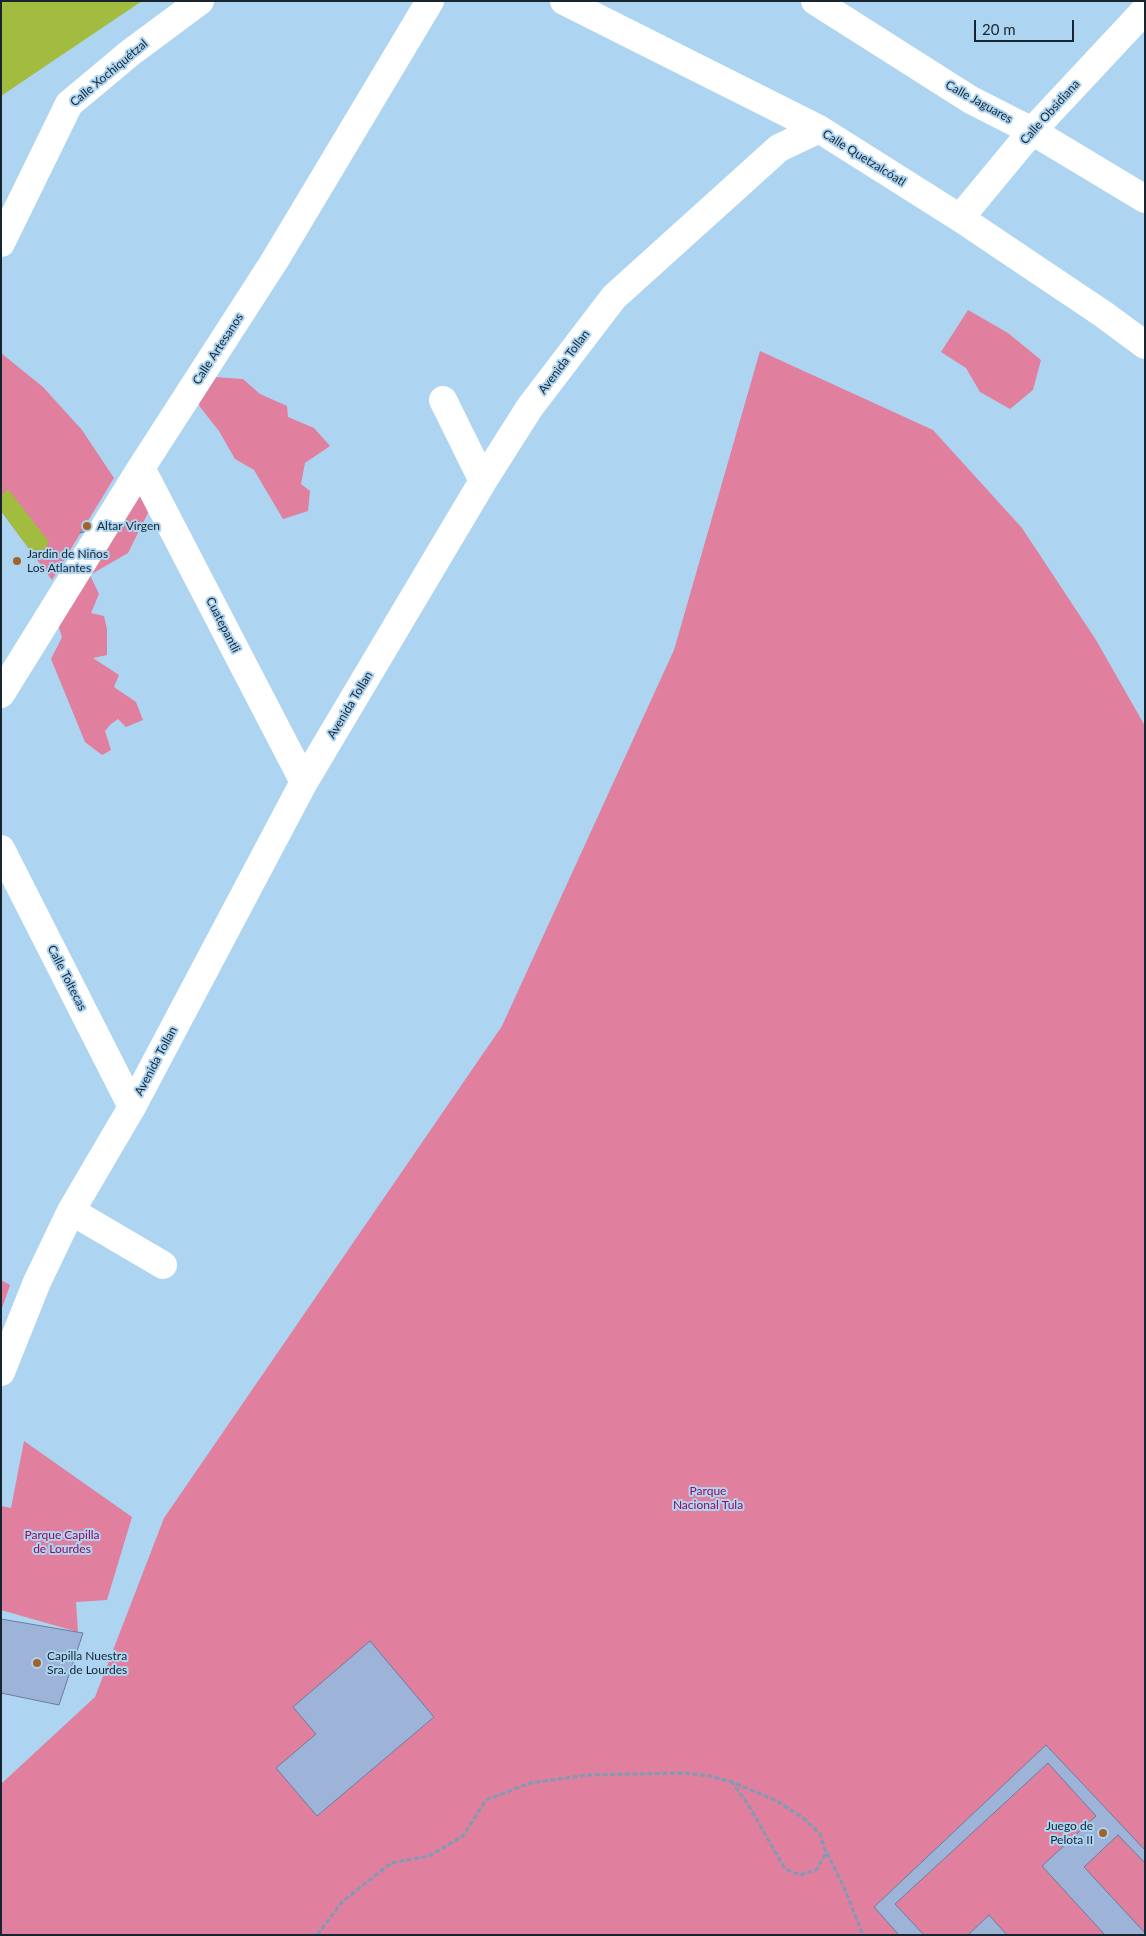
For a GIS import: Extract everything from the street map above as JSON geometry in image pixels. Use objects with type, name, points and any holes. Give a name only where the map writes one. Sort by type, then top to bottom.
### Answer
[{"type":"street","name":"Calle Xochiquétzal","points":[[1,243],[70,104],[130,53],[200,1]]},
{"type":"street","name":"Calle Artesanos","points":[[1,694],[141,468],[275,260],[430,1]]},
{"type":"street","name":"Calle Quetzalcóatl","points":[[564,1],[819,130],[960,218],[1104,314],[1145,345]]},
{"type":"street","name":"Calle Jaguares","points":[[815,1],[971,100],[1032,131],[1145,200]]},
{"type":"street","points":[[1141,1],[1145,5]]},
{"type":"street","name":"Calle Obsidiana","points":[[960,218],[1032,131],[1145,10]]},
{"type":"street","name":"Avenida Tollan","points":[[1,1372],[37,1282],[71,1211],[132,1107],[304,782],[483,481],[530,407],[614,297],[779,148],[819,130]]},
{"type":"street","points":[[443,400],[483,481]]},
{"type":"street","name":"Cuatepantli","points":[[141,468],[304,782]]},
{"type":"street","name":"Calle Toltecas","points":[[1,849],[132,1107]]},
{"type":"street","points":[[71,1211],[163,1265]]},
{"type":"path","points":[[317,1935],[343,1902],[391,1863],[429,1856],[463,1836],[486,1800],[530,1783],[587,1775],[684,1773],[710,1776],[732,1782],[777,1801],[802,1818],[820,1834],[826,1853],[843,1884],[863,1935]]},
{"type":"path","points":[[732,1782],[749,1806],[786,1870],[800,1875],[816,1870],[826,1853]]},
{"type":"green space","points":[[968,310],[1008,333],[1041,360],[1033,390],[1010,409],[980,392],[966,368],[941,352]]},
{"type":"green space","name":"Parque Nacional Tula","points":[[760,351],[933,430],[1022,528],[1096,640],[1145,726],[1145,1935],[1,1935],[1,1784],[95,1697],[164,1518],[502,1026],[674,650]]},
{"type":"green space","points":[[1,353],[43,387],[82,430],[114,478],[52,580],[1,511]]},
{"type":"green space","points":[[214,377],[243,379],[260,394],[287,406],[288,417],[314,428],[330,446],[305,463],[301,484],[310,491],[308,511],[283,519],[254,470],[235,459],[219,431],[200,407],[196,396]]},
{"type":"green space","points":[[140,489],[148,513],[128,553],[90,575],[99,594],[91,613],[104,616],[107,629],[107,655],[93,658],[119,675],[114,687],[136,702],[143,720],[126,727],[118,719],[111,724],[105,731],[111,750],[102,755],[85,742],[51,659],[62,637],[55,615]]},
{"type":"green space","points":[[1,1280],[10,1285],[1,1311]]},
{"type":"green space","name":"Parque Capilla de Lourdes","points":[[24,1441],[132,1517],[107,1600],[76,1602],[78,1632],[1,1610],[1,1506],[11,1508]]},
{"type":"shaded area","points":[[1,1],[142,1],[1,96]]},
{"type":"shaded area","points":[[8,489],[49,542],[38,561],[1,511],[1,496]]},
{"type":"building","name":"Altar Virgen","points":[[87,523],[92,530],[80,533]]},
{"type":"building","name":"Capilla Nuestra Sra. de Lourdes","points":[[1,1619],[83,1633],[59,1705],[1,1693]]},
{"type":"building","points":[[370,1641],[434,1717],[317,1816],[276,1768],[316,1734],[293,1707]]},
{"type":"building","name":"Juego de Pelota II","points":[[1046,1745],[1145,1850],[1145,1935],[1105,1935],[1042,1866],[1096,1816],[1048,1763],[895,1904],[924,1935],[899,1935],[874,1907]]},
{"type":"building","points":[[1118,1835],[1145,1863],[1145,1933],[1084,1867]]},
{"type":"building","points":[[989,1915],[1007,1935],[968,1935]]},
{"type":"place","name":"Altar Virgen","points":[[87,526]]},
{"type":"place","name":"Jardin de Niños Los Atlantes","points":[[17,561]]},
{"type":"place","name":"Capilla Nuestra Sra. de Lourdes","points":[[37,1663]]},
{"type":"place","name":"Juego de Pelota II","points":[[1103,1833]]}]
